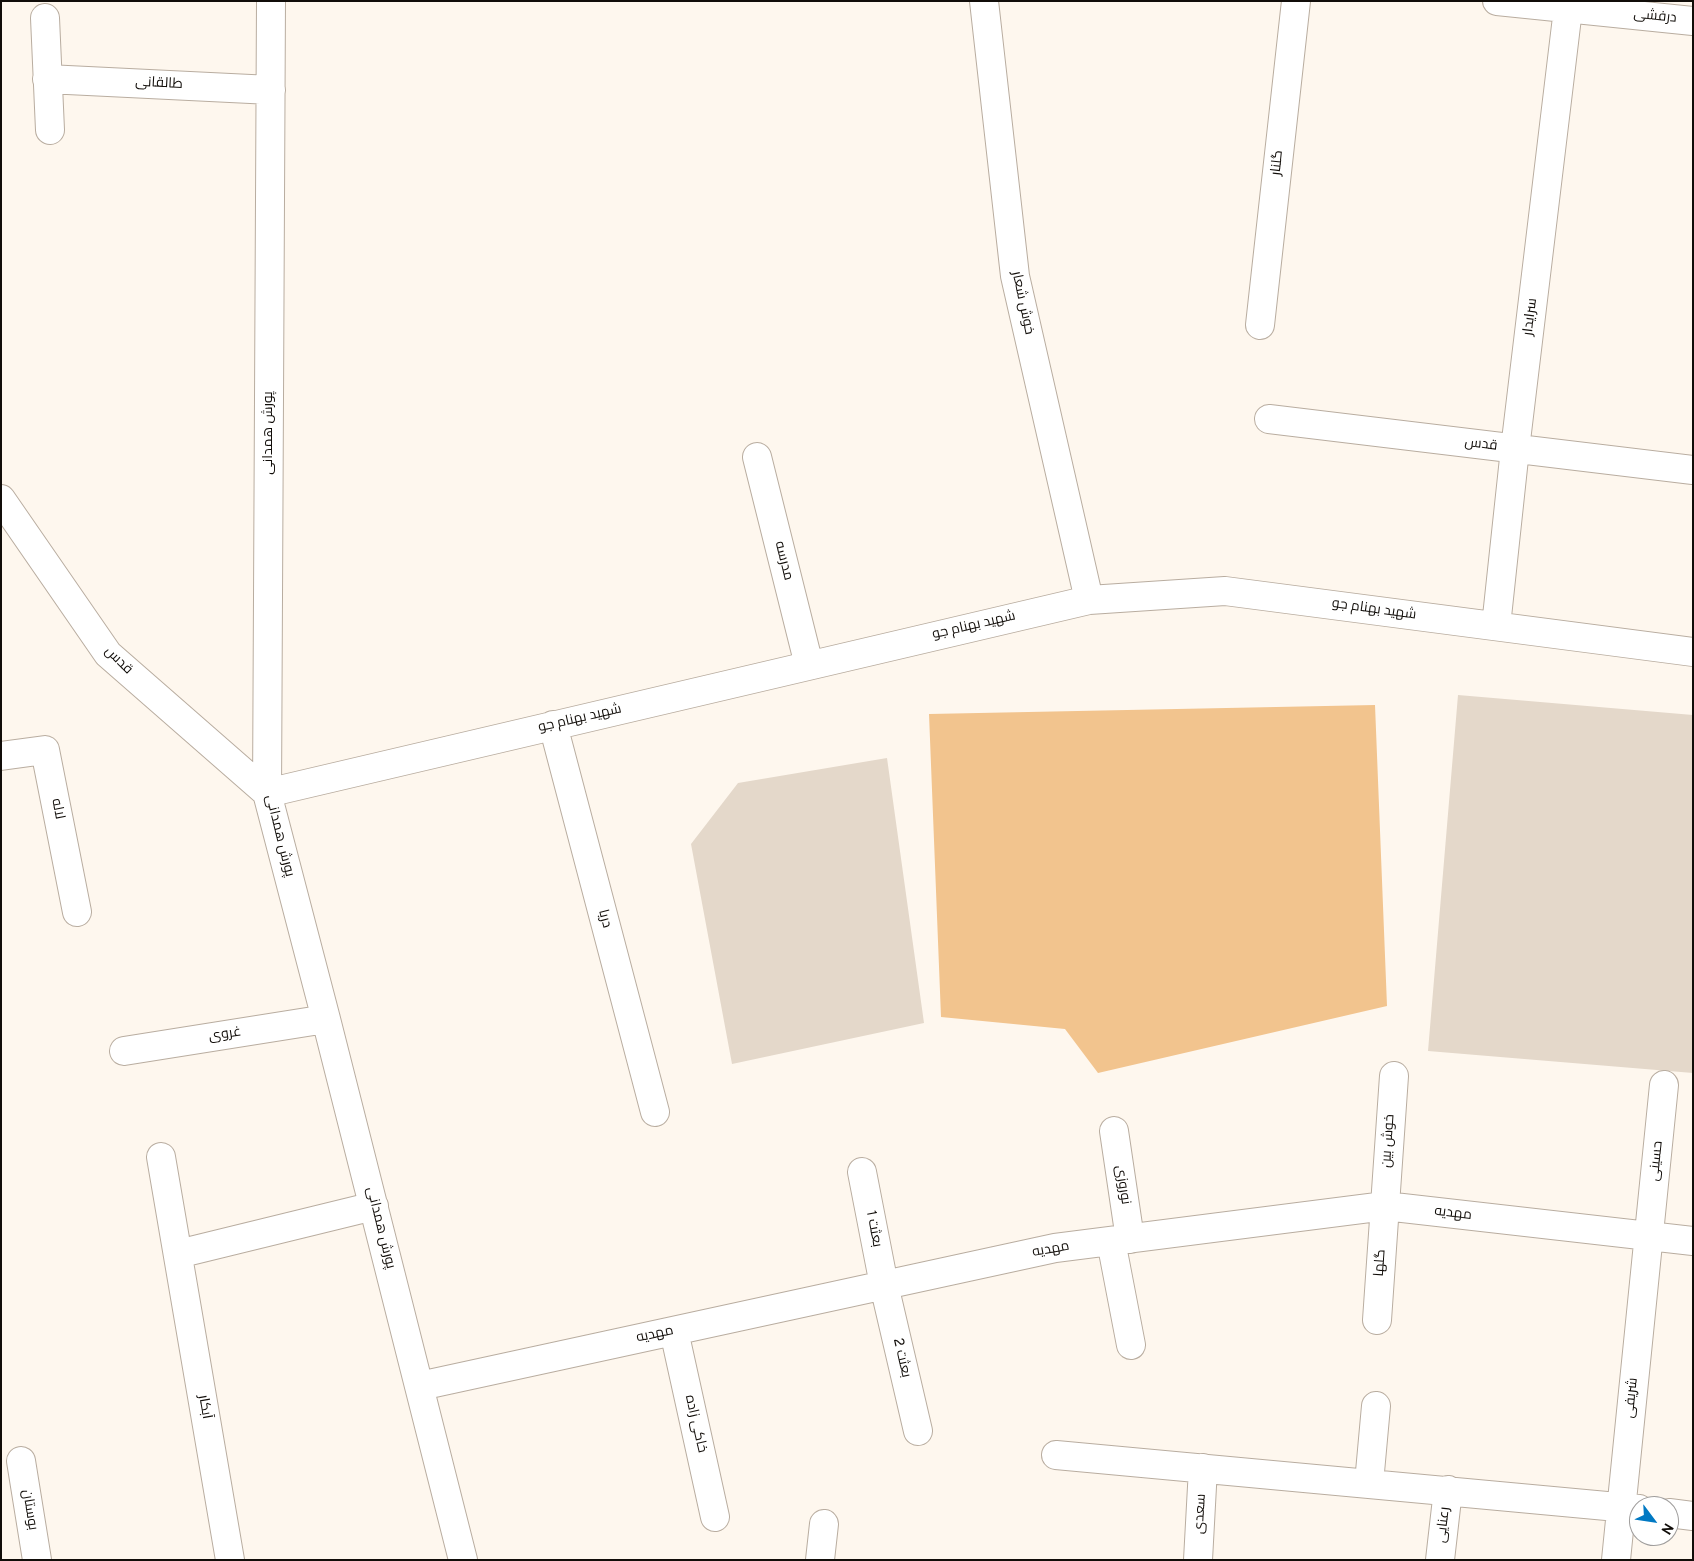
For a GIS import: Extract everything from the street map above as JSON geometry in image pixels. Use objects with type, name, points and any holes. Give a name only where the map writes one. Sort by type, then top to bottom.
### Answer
[{"type":"street","name":"پورش همدانی","points":[[271,1],[267,793],[420,1386],[462,1560]]},
{"type":"street","name":"خوش شعار","points":[[984,1],[1016,276],[1089,600]]},
{"type":"street","name":"گلنار","points":[[1260,325],[1296,1]]},
{"type":"street","name":"درفشی","points":[[1497,1],[1693,21]]},
{"type":"street","name":"سرایدار","points":[[1496,626],[1515,449],[1568,9]]},
{"type":"street","points":[[45,18],[50,130]]},
{"type":"street","name":"طالقانی","points":[[47,79],[271,90]]},
{"type":"street","name":"قدس","points":[[1269,419],[1693,470]]},
{"type":"street","name":"مدرسه","points":[[757,457],[809,665]]},
{"type":"street","name":"قدس","points":[[1,499],[108,654],[267,793]]},
{"type":"street","name":"شهید بهنام جو","points":[[267,793],[1089,600],[1225,591],[1693,652]]},
{"type":"street","name":"دریا","points":[[553,726],[655,1112]]},
{"type":"street","name":"لاله","points":[[1,756],[45,750],[77,912]]},
{"type":"street","name":"غروی","points":[[124,1051],[326,1018]]},
{"type":"street","name":"خوش بین","points":[[1384,1206],[1394,1076]]},
{"type":"street","name":"حسینی","points":[[1649,1236],[1664,1085]]},
{"type":"street","name":"نوروزی","points":[[1114,1131],[1121,1240],[1131,1345]]},
{"type":"street","name":"آبکار","points":[[162,1157],[230,1560]]},
{"type":"street","name":"بعثت 1","points":[[862,1172],[884,1285]]},
{"type":"street","points":[[178,1254],[374,1206]]},
{"type":"street","name":"مهدیه","points":[[420,1386],[1054,1248],[1384,1206],[1693,1241]]},
{"type":"street","name":"گلها","points":[[1377,1320],[1384,1206]]},
{"type":"street","name":"شریفی","points":[[1631,1496],[1649,1236]]},
{"type":"street","name":"بعثت 2","points":[[884,1285],[918,1432]]},
{"type":"street","name":"خاکی زاده","points":[[674,1331],[715,1517]]},
{"type":"street","points":[[1369,1483],[1376,1406]]},
{"type":"street","points":[[1056,1455],[1629,1508]]},
{"type":"street","name":"بوستان","points":[[21,1461],[37,1560]]},
{"type":"street","name":"سعدی","points":[[1198,1560],[1203,1468]]},
{"type":"street","name":"رعنایی","points":[[1440,1560],[1448,1490]]},
{"type":"street","name":"شریفی","points":[[1616,1560],[1629,1512]]},
{"type":"street","points":[[1679,1514],[1693,1516]]},
{"type":"street","points":[[820,1560],[824,1524]]},
{"type":"shaded area","points":[[1375,705],[1387,1006],[1098,1073],[1065,1029],[941,1017],[929,714]]},
{"type":"building","points":[[1458,695],[1693,715],[1693,1073],[1428,1051]]},
{"type":"building","points":[[887,758],[924,1023],[732,1064],[691,844],[738,783]]}]
